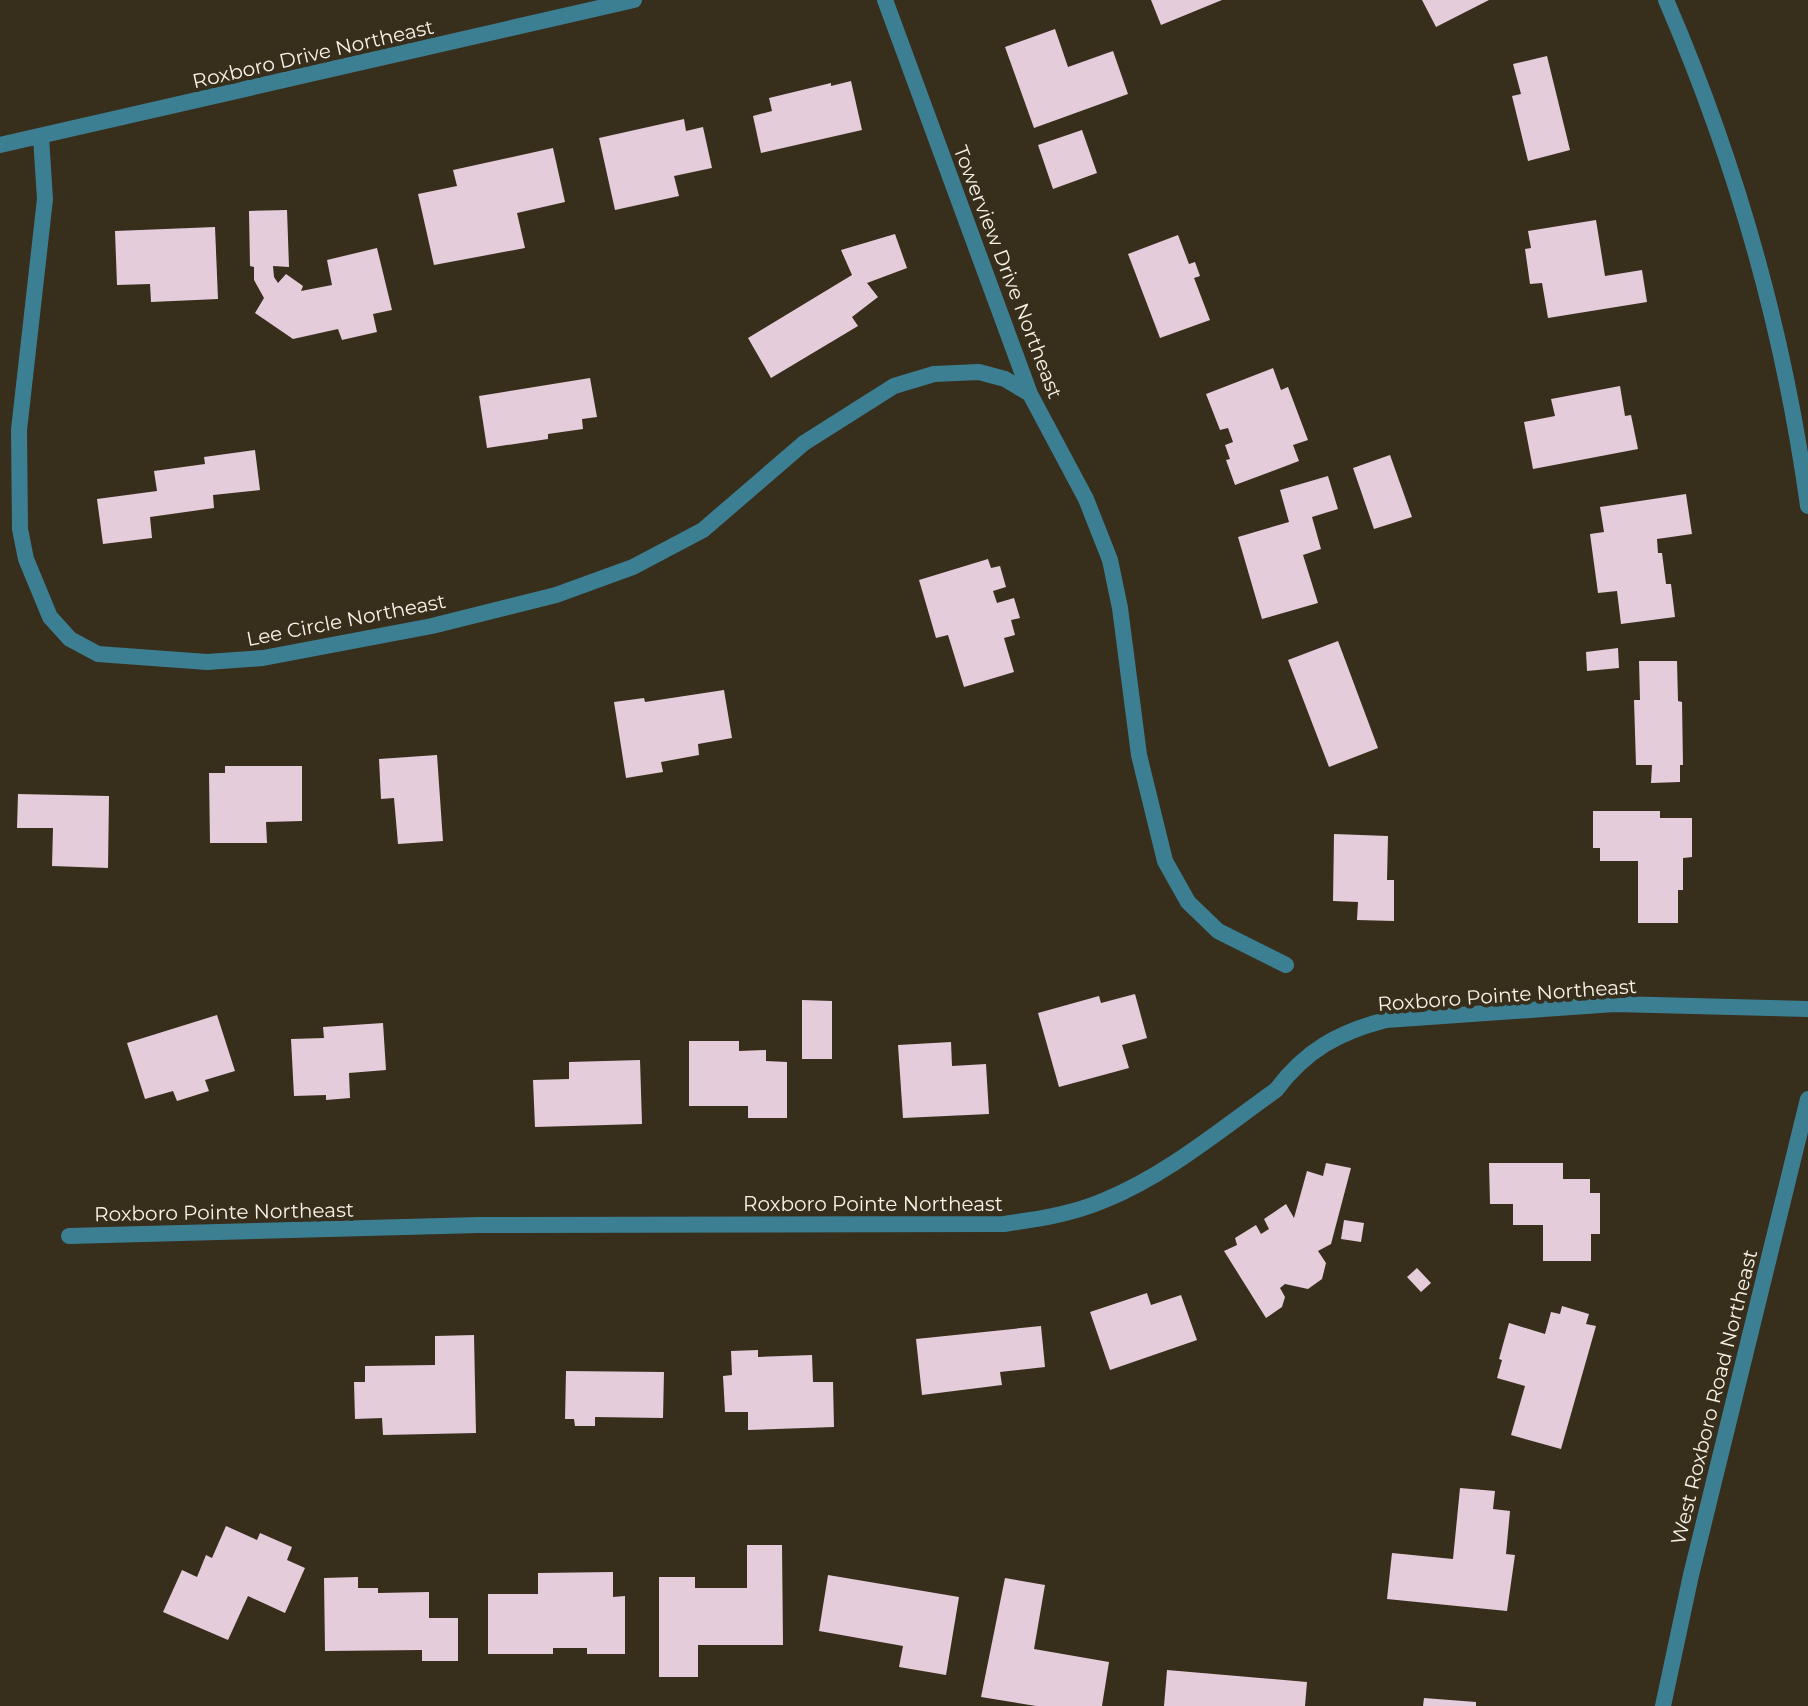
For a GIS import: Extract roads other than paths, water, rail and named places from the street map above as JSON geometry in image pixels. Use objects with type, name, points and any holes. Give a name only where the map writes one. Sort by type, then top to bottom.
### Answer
[{"type":"street","name":"Roxboro Drive Northeast","points":[[0,145],[634,0]]},
{"type":"street","name":"Towerview Drive Northeast","points":[[885,0],[1030,394],[1086,499],[1110,560],[1120,608],[1139,755],[1165,861],[1188,902],[1218,931],[1286,965]]},
{"type":"street","points":[[1666,0],[1733,173],[1771,306],[1800,447],[1808,506]]},
{"type":"street","name":"Lee Circle Northeast","points":[[41,137],[45,199],[19,430],[20,529],[26,559],[50,617],[70,639],[98,654],[207,662],[263,658],[432,626],[556,595],[633,567],[703,530],[804,443],[894,386],[934,374],[979,372],[1005,379],[1030,394]]},
{"type":"street","name":"Roxboro Pointe Northeast","points":[[69,1236],[479,1225],[1004,1224],[1051,1217],[1105,1201],[1160,1173],[1276,1090],[1315,1049],[1350,1029],[1386,1020],[1615,1004],[1808,1009]]},
{"type":"street","name":"West Roxboro Road Northeast","points":[[1663,1706],[1691,1575],[1808,1099]]}]
